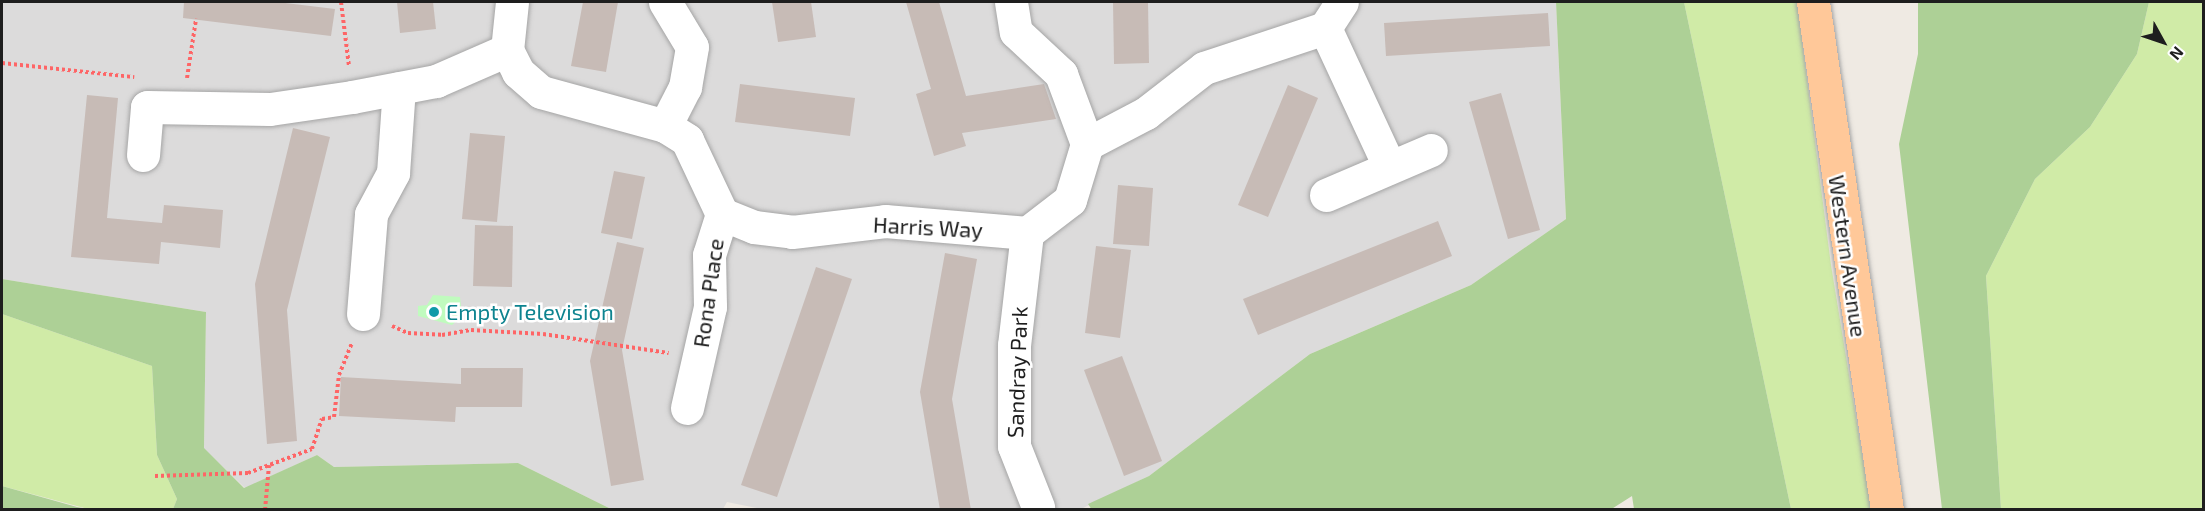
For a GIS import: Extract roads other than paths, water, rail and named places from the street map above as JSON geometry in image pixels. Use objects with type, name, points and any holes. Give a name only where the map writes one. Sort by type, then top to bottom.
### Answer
[{"type":"main road","name":"Western Avenue","points":[[1813,2],[1887,510]]},
{"type":"street","points":[[512,2],[507,50],[518,72],[541,92],[665,126],[687,140],[722,214]]},
{"type":"street","points":[[665,2],[692,47],[685,87],[665,126]]},
{"type":"street","points":[[1011,2],[1016,32],[1061,74],[1087,144],[1070,200],[1027,233]]},
{"type":"street","points":[[1087,144],[1146,113],[1204,68],[1333,15],[1387,161]]},
{"type":"street","points":[[143,156],[147,107],[270,109],[352,97],[436,81],[507,50]]},
{"type":"street","points":[[363,314],[371,214],[393,173],[399,88]]},
{"type":"street","points":[[1326,195],[1387,161],[1431,150]]},
{"type":"street","name":"Harris Way","points":[[722,214],[754,227],[792,232],[885,221],[1027,233]]},
{"type":"street","name":"Rona Place","points":[[687,408],[710,307],[709,255],[722,214]]},
{"type":"street","name":"Sandray Park","points":[[1027,233],[1014,345],[1014,446],[1038,507]]},
{"type":"place","name":"Empty Television","points":[[434,312]]}]
